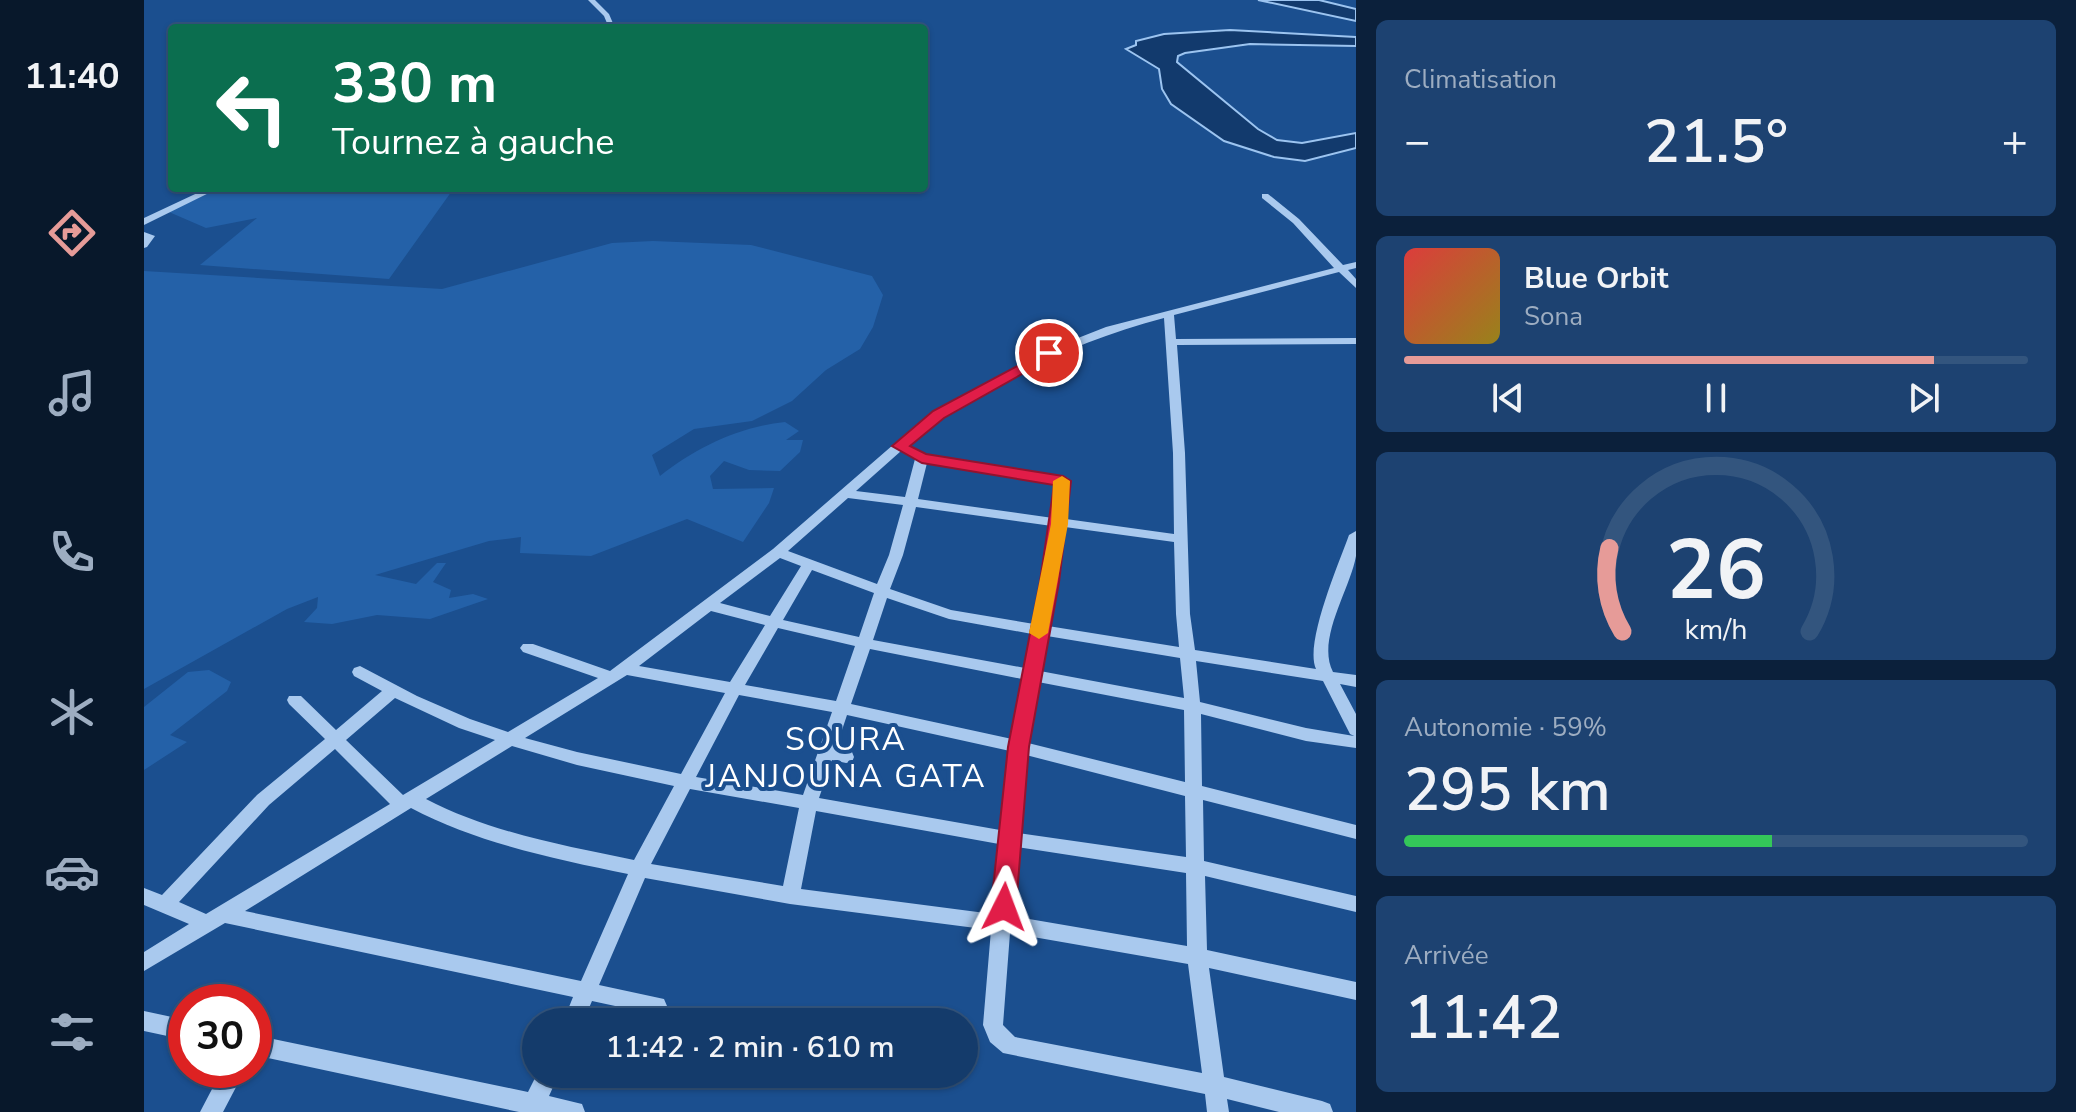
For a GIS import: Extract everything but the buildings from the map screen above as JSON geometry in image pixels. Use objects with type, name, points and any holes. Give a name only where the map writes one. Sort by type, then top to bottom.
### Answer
[{"type":"street","points":[[591,0],[607,15],[610,24]]},
{"type":"street","points":[[144,222],[207,192]]},
{"type":"street","points":[[1265,196],[1349,267],[1356,285]]},
{"type":"street","points":[[144,235],[150,236],[144,245]]},
{"type":"street","points":[[144,962],[506,738],[618,673],[778,552],[843,493],[939,414],[1049,353],[1110,329],[1349,267]]},
{"type":"street","points":[[1169,314],[1179,453],[1183,614],[1193,705],[1193,866],[1197,956],[1218,1112]]},
{"type":"street","points":[[1172,342],[1356,341]]},
{"type":"street","points":[[900,446],[922,458],[1063,481],[1059,524],[1030,674],[1007,837],[993,1025],[997,1035],[1010,1046],[1213,1085],[1322,1112]]},
{"type":"street","points":[[790,896],[809,803],[896,555],[922,458]]},
{"type":"street","points":[[843,493],[1180,539]]},
{"type":"street","points":[[1356,535],[1324,629],[1320,661],[1356,730]]},
{"type":"street","points":[[778,552],[949,614],[1189,656],[1356,681]]},
{"type":"street","points":[[579,1008],[639,869],[735,688],[809,564]]},
{"type":"street","points":[[708,605],[863,644],[1193,705],[1307,735],[1356,742]]},
{"type":"street","points":[[528,648],[618,673],[735,688],[1019,747],[1356,832]]},
{"type":"street","points":[[360,672],[392,692],[506,738],[685,781],[1193,866],[1356,904]]},
{"type":"street","points":[[165,905],[263,800],[392,692]]},
{"type":"street","points":[[295,700],[336,741],[405,801],[454,820],[639,869],[790,896],[1003,923],[1197,956],[1356,991]]},
{"type":"street","points":[[826,752],[846,757]]},
{"type":"street","points":[[144,896],[215,918],[657,1006]]},
{"type":"street","points":[[144,1021],[168,1026]]},
{"type":"street","points":[[272,1049],[532,1107],[574,1112]]},
{"type":"street","points":[[211,1112],[224,1088]]},
{"type":"street","points":[[532,1107],[541,1088]]},
{"type":"shaded area","points":[[1258,0],[1319,0],[1356,9],[1356,21]]},
{"type":"shaded area","points":[[1230,30],[1356,37],[1356,46],[1250,44],[1185,53],[1178,56],[1177,62],[1258,129],[1277,140],[1302,143],[1356,133],[1356,148],[1305,161],[1274,157],[1224,141],[1171,104],[1162,89],[1159,69],[1126,49],[1136,45],[1136,41],[1164,34]]},
{"type":"shaded area","points":[[211,192],[451,192],[389,279],[200,265],[257,218],[206,228],[169,212]]},
{"type":"shaded area","points":[[653,241],[751,245],[872,276],[883,295],[873,327],[860,349],[826,370],[792,401],[752,421],[694,429],[652,455],[660,476],[688,456],[734,434],[785,422],[799,431],[786,440],[803,440],[800,452],[780,471],[749,470],[724,461],[710,476],[713,489],[774,488],[769,503],[743,542],[687,519],[591,556],[520,553],[521,537],[489,541],[375,575],[416,584],[437,563],[446,563],[433,582],[451,590],[449,598],[473,594],[488,599],[430,619],[377,615],[332,624],[304,622],[317,608],[318,597],[287,609],[144,689],[144,271],[442,289],[612,243]]},
{"type":"shaded area","points":[[209,670],[231,682],[227,691],[170,735],[187,742],[144,770],[144,707],[188,672]]},
{"type":"slow traffic","points":[[1039,633],[1059,524],[1062,481]]},
{"type":"district","name":"SOURA JANJOUNA GATA","points":[[846,758]]},
{"type":"route","points":[[1004,907],[1007,837],[1019,747],[1030,674],[1050,582],[1063,481],[922,458],[900,446],[939,414],[1049,353]]}]
